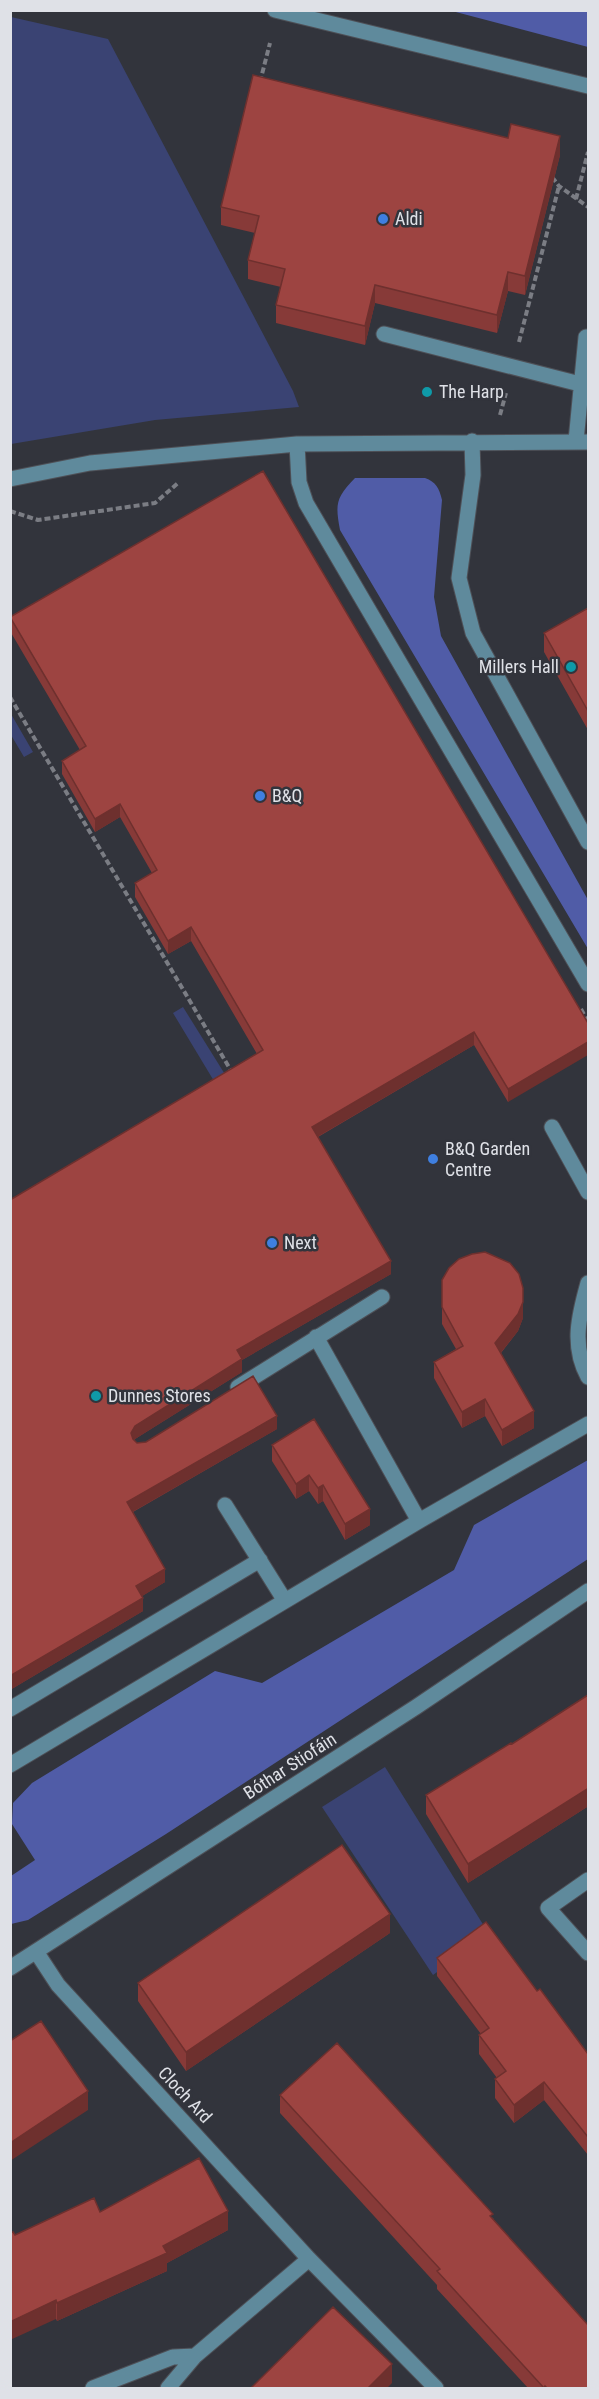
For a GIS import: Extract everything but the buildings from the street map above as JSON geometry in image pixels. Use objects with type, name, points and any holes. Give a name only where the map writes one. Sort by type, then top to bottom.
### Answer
[{"type":"street","points":[[275,10],[588,86]]},
{"type":"street","points":[[384,334],[580,384]]},
{"type":"street","points":[[10,479],[90,463],[297,444],[582,442],[580,384],[586,337]]},
{"type":"street","points":[[472,441],[473,475],[459,578],[473,633],[588,842]]},
{"type":"street","points":[[297,444],[299,482],[306,503],[588,984]]},
{"type":"street","points":[[552,1127],[588,1192]]},
{"type":"street","points":[[588,1283],[576,1339],[588,1377]]},
{"type":"street","points":[[229,1392],[382,1297]]},
{"type":"street","points":[[316,1337],[419,1521]]},
{"type":"street","points":[[10,1766],[419,1521],[588,1424]]},
{"type":"street","points":[[225,1505],[285,1601]]},
{"type":"street","points":[[10,1709],[260,1560]]},
{"type":"street","name":"Bóthar Stiofáin","points":[[10,1968],[37,1953],[416,1707],[588,1591]]},
{"type":"street","points":[[588,1880],[548,1908],[588,1953]]},
{"type":"street","name":"Cloch Ard","points":[[37,1953],[58,1985],[309,2259],[436,2388]]},
{"type":"street","points":[[168,2388],[195,2356],[309,2259]]},
{"type":"street","points":[[93,2388],[173,2357],[195,2356]]},
{"type":"path","points":[[259,88],[270,43]]},
{"type":"path","points":[[576,199],[588,152]]},
{"type":"path","points":[[546,169],[559,186],[588,207]]},
{"type":"path","points":[[519,343],[559,186]]},
{"type":"path","points":[[500,416],[508,387]]},
{"type":"path","points":[[10,511],[38,520],[155,503],[211,451]]},
{"type":"path","points":[[10,697],[235,1077]]},
{"type":"path","points":[[576,1001],[588,1022]]},
{"type":"shaded area","points":[[452,11],[588,11],[588,47]]},
{"type":"shaded area","points":[[11,17],[108,39],[293,391],[299,407],[155,420],[11,444]]},
{"type":"shaded area","points":[[355,478],[425,478],[432,481],[438,489],[442,500],[434,597],[441,636],[588,900],[588,949],[340,530],[338,501]]},
{"type":"shaded area","points":[[11,714],[33,752],[24,757],[11,735]]},
{"type":"shaded area","points":[[183,1007],[231,1084],[220,1091],[173,1013]]},
{"type":"shaded area","points":[[588,1460],[588,1559],[166,1834],[28,1920],[11,1924],[11,1876],[35,1860],[12,1824],[13,1803],[32,1783],[215,1671],[262,1683],[454,1570],[474,1525]]},
{"type":"shaded area","points":[[385,1767],[489,1934],[433,1975],[322,1807]]},
{"type":"place","name":"Aldi","points":[[383,219]]},
{"type":"place","name":"The Harp","points":[[427,392]]},
{"type":"place","name":"Millers Hall","points":[[571,667]]},
{"type":"place","name":"B&Q","points":[[260,796]]},
{"type":"place","name":"B&Q Garden Centre","points":[[433,1159]]},
{"type":"place","name":"Next","points":[[272,1243]]},
{"type":"place","name":"Dunnes Stores","points":[[96,1396]]}]
